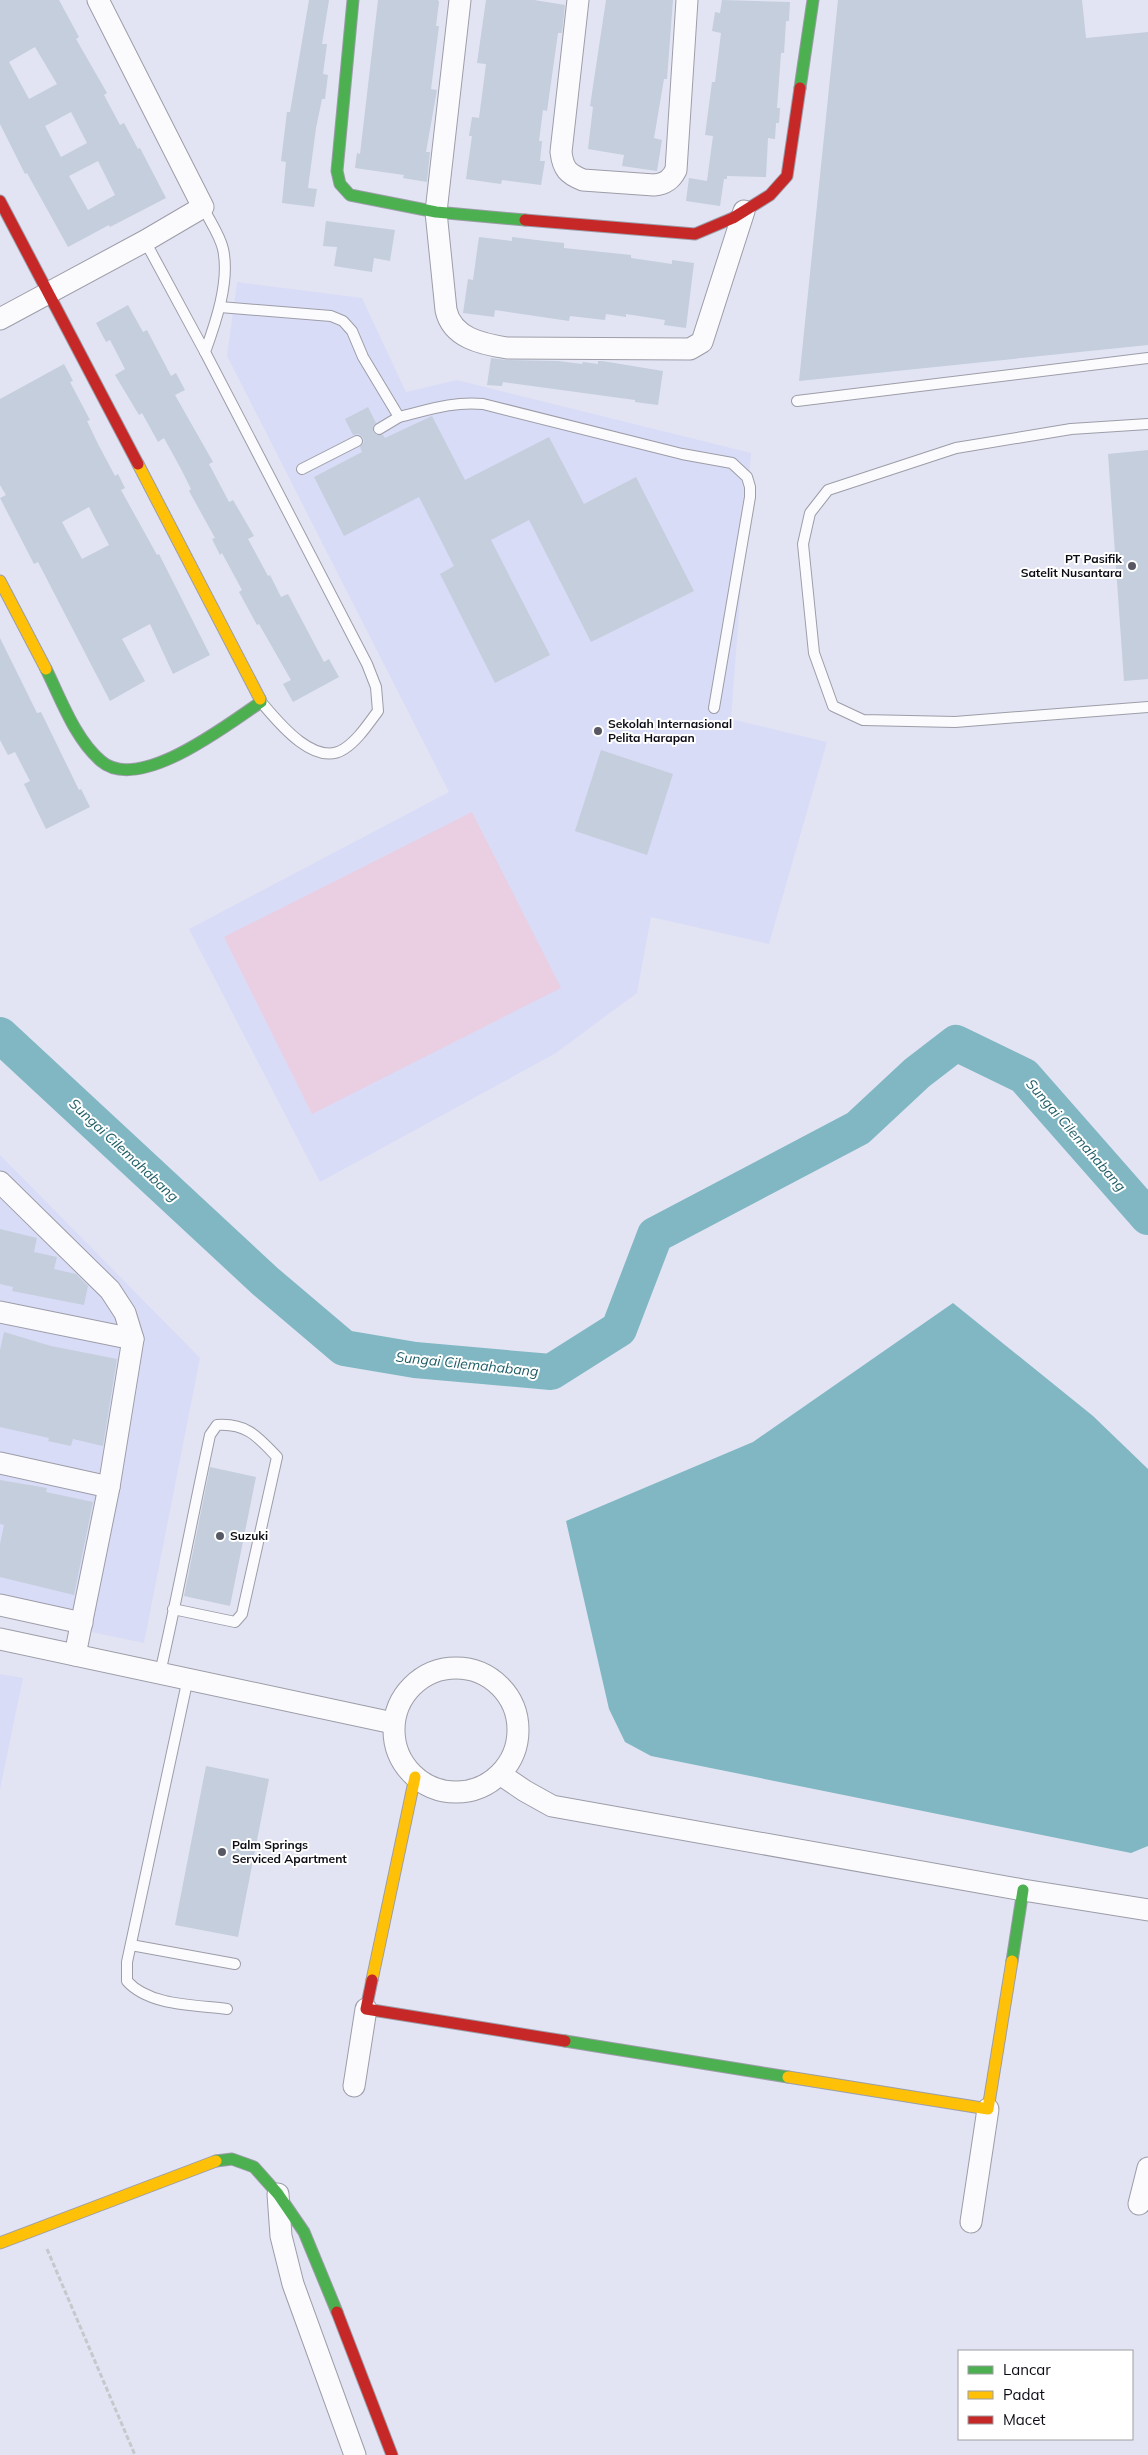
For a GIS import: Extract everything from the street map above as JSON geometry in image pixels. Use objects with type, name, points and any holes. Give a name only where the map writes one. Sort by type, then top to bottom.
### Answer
[{"type":"street","points":[[0,319],[145,242],[203,207],[98,0]]},
{"type":"street","points":[[353,0],[337,171],[340,184],[350,195],[436,212],[695,234],[744,211],[774,192],[781,186],[787,176],[813,0]]},
{"type":"street","points":[[460,0],[436,212],[448,319],[455,328],[478,344],[507,348],[690,349],[702,342],[744,211]]},
{"type":"street","points":[[578,0],[561,152],[562,165],[573,176],[583,180],[654,185],[663,184],[669,180],[676,170],[687,0]]},
{"type":"street","points":[[0,201],[50,293],[261,702],[192,748],[150,765],[127,771],[108,766],[94,755],[80,735],[0,581]]},
{"type":"street","points":[[0,1182],[110,1290],[125,1313],[133,1339],[109,1487],[75,1655]]},
{"type":"street","points":[[0,1312],[133,1339]]},
{"type":"street","points":[[0,1463],[109,1487]]},
{"type":"street","points":[[0,1605],[82,1623]]},
{"type":"street","points":[[0,1639],[394,1722]]},
{"type":"street","points":[[451,1667],[472,1669],[492,1679],[507,1694],[516,1714],[518,1735],[512,1756],[500,1774],[485,1785],[468,1792],[449,1792],[431,1787],[415,1777],[405,1766],[398,1753],[394,1738],[394,1722],[400,1702],[412,1684],[430,1672],[451,1667]]},
{"type":"street","points":[[500,1774],[524,1791],[552,1806],[1023,1890],[1148,1910]]},
{"type":"street","points":[[354,2086],[366,2009],[415,1777]]},
{"type":"street","points":[[971,2222],[1023,1890]]},
{"type":"street","points":[[366,2009],[988,2109]]},
{"type":"street","points":[[0,2243],[222,2159],[232,2159],[248,2163],[262,2175],[278,2194],[304,2232],[318,2262],[392,2455]]},
{"type":"street","points":[[1139,2204],[1148,2168]]},
{"type":"street","points":[[278,2194],[281,2236],[290,2275],[355,2455]]},
{"type":"lane","points":[[203,207],[223,249],[224,276],[220,307],[206,352]]},
{"type":"lane","points":[[145,242],[206,352],[367,664],[376,687],[378,711],[360,734],[343,750],[328,754],[312,748],[288,733],[261,702]]},
{"type":"lane","points":[[220,307],[331,316],[343,321],[352,331],[363,358],[400,418]]},
{"type":"lane","points":[[797,400],[1148,358]]},
{"type":"lane","points":[[379,429],[400,418],[442,405],[465,402],[483,404],[682,454],[732,463],[740,469],[750,487],[750,497],[714,708]]},
{"type":"lane","points":[[1148,424],[1071,429],[956,448],[828,490],[810,513],[803,544],[814,654],[833,706],[863,720],[955,722],[1148,707]]},
{"type":"lane","points":[[302,469],[357,441]]},
{"type":"lane","points":[[160,1673],[173,1609],[210,1435],[217,1425],[243,1426],[261,1440],[277,1457],[242,1614],[235,1622],[173,1609]]},
{"type":"lane","points":[[188,1678],[127,1962],[127,1980],[134,1988],[162,2000],[227,2009]]},
{"type":"lane","points":[[131,1945],[235,1964]]},
{"type":"path","points":[[38,2228],[135,2455]]},
{"type":"shaded area","name":"Sekolah Internasional Pelita Harapan","points":[[237,282],[362,298],[406,392],[457,380],[751,453],[731,719],[827,742],[769,944],[651,917],[637,993],[556,1053],[320,1182],[189,929],[449,792],[227,356]]},
{"type":"shaded area","points":[[472,812],[561,988],[312,1114],[224,937]]},
{"type":"shaded area","points":[[0,1155],[200,1358],[144,1643],[0,1613]]},
{"type":"shaded area","points":[[953,1303],[1093,1416],[1148,1469],[1148,1846],[1131,1853],[651,1756],[625,1742],[609,1709],[566,1521],[753,1442]]},
{"type":"shaded area","points":[[0,1674],[23,1678],[0,1789]]},
{"type":"building","points":[[0,0],[59,0],[79,37],[76,39],[107,93],[104,95],[120,125],[124,123],[138,149],[140,148],[166,198],[68,247],[27,173],[25,174],[0,124]],"holes":[[[35,47],[57,84],[29,99],[9,62]],[[71,112],[87,143],[61,157],[45,126]],[[98,161],[115,195],[88,210],[69,176]]]},
{"type":"building","points":[[309,0],[329,0],[322,44],[327,44],[323,74],[328,75],[325,99],[322,99],[316,128],[308,188],[317,189],[314,207],[282,203],[286,162],[281,161],[287,112],[290,112]]},
{"type":"building","points":[[378,0],[438,0],[439,2],[436,26],[439,26],[431,89],[437,90],[426,152],[430,152],[427,182],[403,178],[404,175],[355,168],[357,153],[360,154]]},
{"type":"building","points":[[486,0],[534,0],[565,5],[562,33],[558,33],[547,111],[543,110],[539,141],[542,141],[540,161],[545,161],[541,185],[502,180],[501,184],[466,179],[472,136],[469,136],[472,117],[479,118],[486,64],[477,63]]},
{"type":"building","points":[[606,0],[673,0],[667,79],[664,79],[654,138],[662,140],[657,171],[622,166],[624,155],[588,149],[593,107],[590,106]]},
{"type":"building","points":[[722,0],[790,2],[789,21],[786,21],[784,53],[781,53],[777,108],[780,108],[779,123],[776,123],[775,139],[768,138],[766,177],[727,176],[727,179],[724,179],[720,206],[686,201],[689,178],[707,181],[713,136],[705,135],[712,82],[715,82],[721,33],[712,31],[715,12],[720,13]]},
{"type":"building","points":[[838,0],[1082,0],[1086,38],[1148,32],[1148,345],[799,381]]},
{"type":"building","points":[[326,221],[395,230],[390,261],[374,258],[372,272],[334,266],[337,247],[323,246]]},
{"type":"building","points":[[479,237],[512,241],[512,237],[564,243],[564,248],[631,255],[631,258],[672,264],[672,260],[694,263],[686,328],[664,325],[665,320],[626,314],[626,317],[606,314],[605,320],[570,316],[569,321],[495,310],[494,317],[463,313],[468,279],[473,280]]},
{"type":"building","points":[[128,305],[143,332],[147,330],[171,376],[176,373],[185,390],[175,395],[213,462],[209,464],[229,502],[233,500],[254,536],[248,539],[268,576],[270,575],[281,597],[288,594],[324,662],[329,659],[339,677],[293,702],[283,684],[291,680],[239,592],[242,590],[222,553],[220,555],[212,539],[215,538],[189,491],[191,489],[181,469],[164,438],[158,442],[142,413],[139,415],[115,375],[125,369],[110,340],[106,342],[96,323]]},
{"type":"building","points":[[491,358],[582,364],[583,362],[598,364],[598,361],[602,361],[663,371],[658,405],[635,402],[635,400],[503,382],[502,386],[487,385]]},
{"type":"building","points":[[64,364],[73,381],[70,382],[90,420],[87,421],[98,444],[115,476],[118,474],[125,488],[121,490],[157,555],[159,554],[210,655],[173,674],[150,624],[122,639],[145,681],[110,701],[38,562],[34,564],[0,498],[6,495],[0,485],[0,399]],"holes":[[[89,507],[109,545],[82,559],[62,522]]]},
{"type":"building","points":[[368,407],[376,423],[373,426],[373,432],[376,435],[383,435],[385,438],[432,416],[465,480],[549,437],[584,504],[636,477],[694,591],[591,642],[529,520],[491,540],[550,655],[495,683],[440,574],[454,566],[419,497],[344,536],[314,477],[362,452],[360,447],[364,442],[363,437],[358,434],[353,435],[345,419]]},
{"type":"building","name":"PT Pasifik Satelit Nusantara","points":[[1148,450],[1148,679],[1124,681],[1108,454]]},
{"type":"building","points":[[0,638],[37,713],[41,712],[79,790],[81,789],[90,807],[46,829],[24,784],[30,781],[15,752],[8,755],[0,740]]},
{"type":"building","points":[[601,750],[673,774],[647,855],[575,831]]},
{"type":"building","points":[[0,1229],[37,1238],[34,1252],[57,1257],[54,1269],[76,1274],[88,1286],[84,1305],[12,1291],[13,1287],[0,1284]]},
{"type":"building","points":[[4,1332],[51,1346],[117,1359],[103,1446],[73,1439],[71,1446],[48,1441],[49,1438],[0,1427],[0,1350]]},
{"type":"building","name":"Suzuki","points":[[210,1467],[256,1477],[230,1606],[184,1596]]},
{"type":"building","points":[[0,1480],[47,1488],[46,1492],[93,1502],[74,1595],[0,1577],[0,1544],[4,1525],[0,1524]]},
{"type":"building","name":"Palm Springs Serviced Apartment","points":[[206,1766],[269,1779],[238,1937],[175,1925]]},
{"type":"waterway","name":"Sungai Cilemahabang","points":[[0,1035],[265,1281],[344,1348],[415,1360],[551,1372],[619,1329],[655,1235],[858,1128],[917,1073],[956,1043],[1024,1076],[1148,1217]]},
{"type":"traffic: fast","points":[[353,0],[337,171],[340,184],[350,195],[436,212],[525,220]]},
{"type":"traffic: fast","points":[[800,88],[813,0]]},
{"type":"traffic: fast","points":[[46,669],[69,718],[84,742],[101,761],[117,769],[137,769],[160,763],[183,752],[261,702],[260,699]]},
{"type":"traffic: fast","points":[[1012,1961],[1023,1890]]},
{"type":"traffic: fast","points":[[565,2041],[788,2077]]},
{"type":"traffic: fast","points":[[216,2161],[232,2159],[254,2167],[278,2194],[304,2232],[337,2312]]},
{"type":"traffic: slow","points":[[138,464],[260,699]]},
{"type":"traffic: slow","points":[[0,581],[46,669]]},
{"type":"traffic: slow","points":[[372,1980],[415,1777]]},
{"type":"traffic: slow","points":[[788,2077],[988,2109],[1012,1961]]},
{"type":"traffic: slow","points":[[0,2243],[216,2161]]},
{"type":"traffic: jam","points":[[525,220],[695,234],[733,218],[770,195],[787,176],[800,88]]},
{"type":"traffic: jam","points":[[0,201],[138,464]]},
{"type":"traffic: jam","points":[[372,1980],[366,2009],[565,2041]]},
{"type":"traffic: jam","points":[[337,2312],[392,2455]]},
{"type":"place","name":"PT Pasifik Satelit Nusantara","points":[[1132,566]]},
{"type":"place","name":"Sekolah Internasional Pelita Harapan","points":[[598,731]]},
{"type":"place","name":"Suzuki","points":[[220,1536]]},
{"type":"place","name":"Palm Springs Serviced Apartment","points":[[222,1852]]}]
